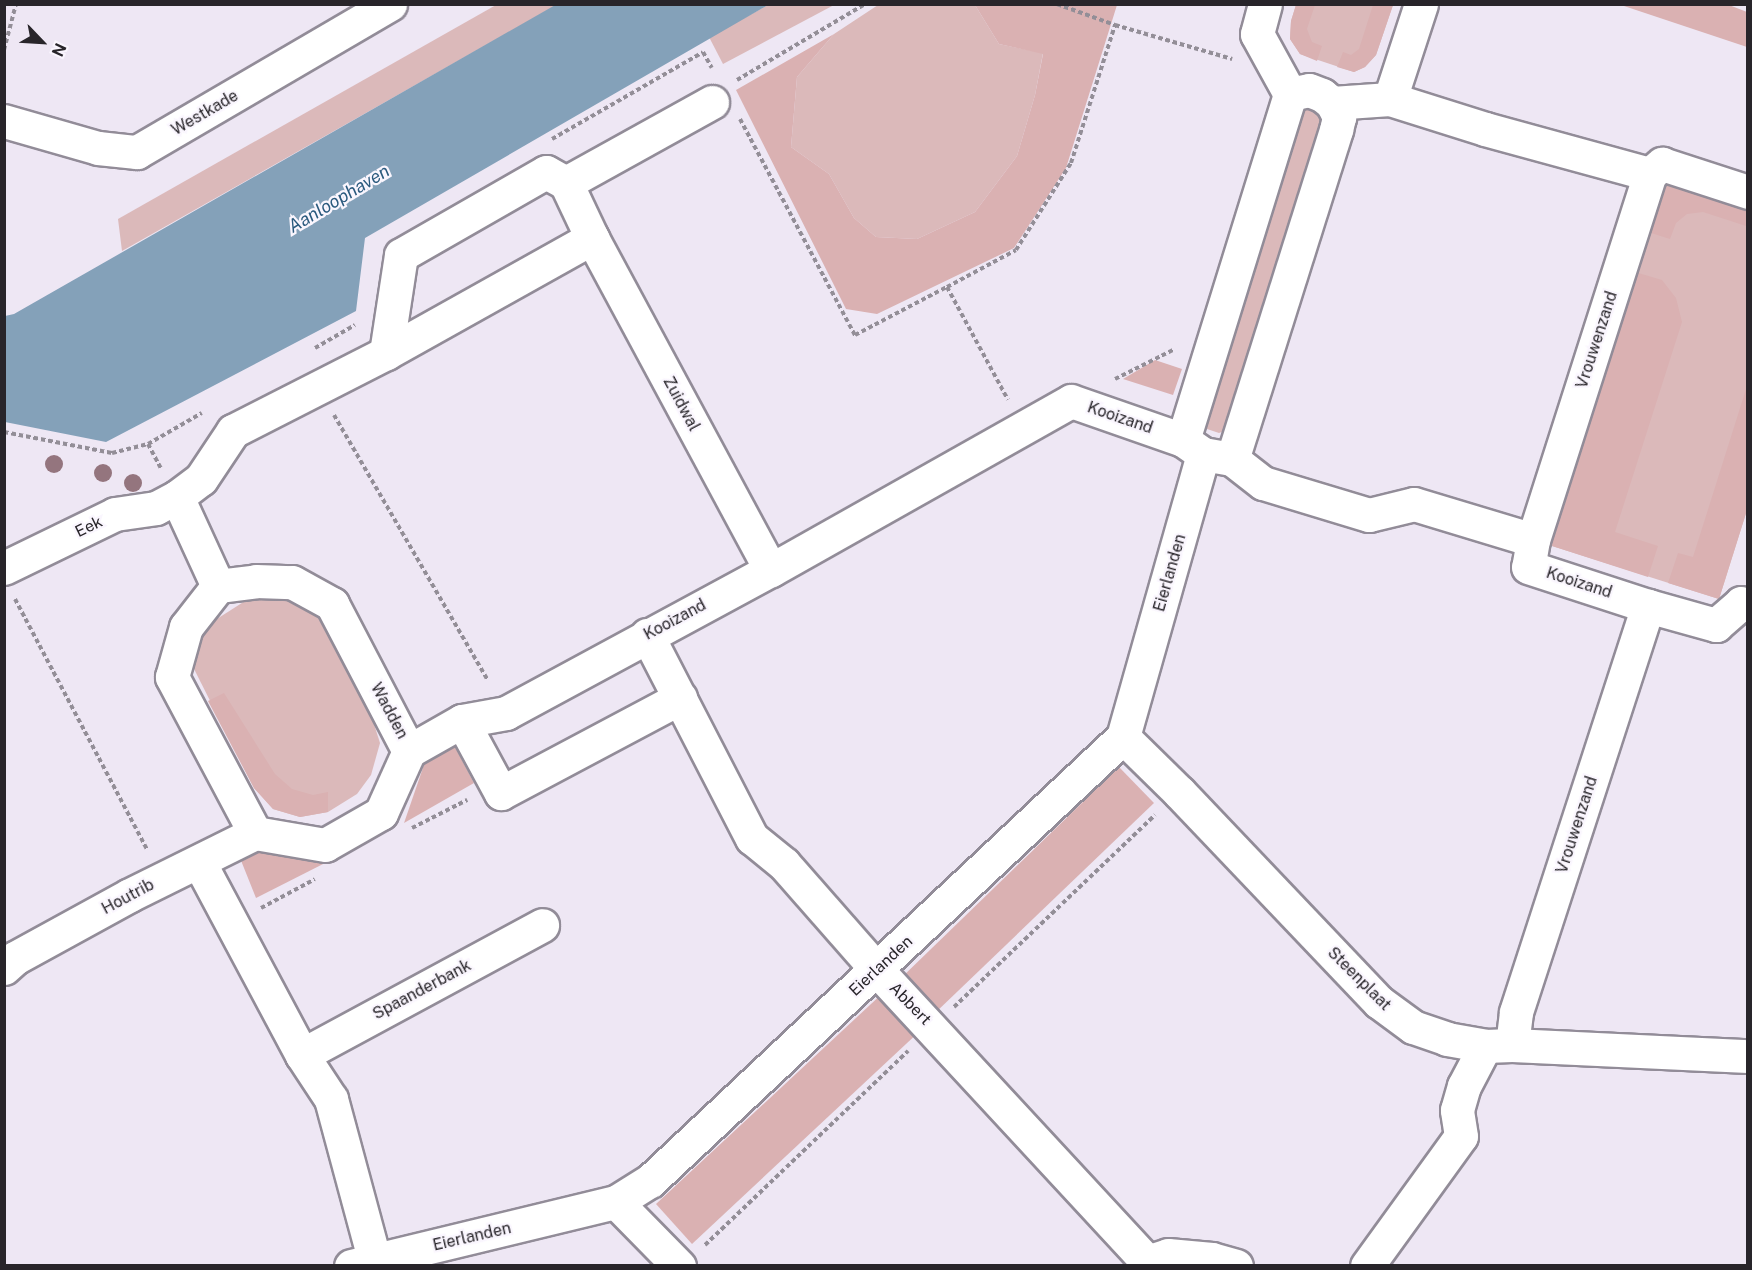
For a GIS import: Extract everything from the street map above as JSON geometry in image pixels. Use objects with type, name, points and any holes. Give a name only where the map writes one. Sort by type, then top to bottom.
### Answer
[{"type":"street","name":"Westkade","points":[[4,121],[98,148],[137,152],[390,4]]},
{"type":"street","points":[[1265,4],[1257,34],[1283,83],[1322,95],[1332,103],[1390,99],[1485,129],[1650,174],[1662,164],[1748,192]]},
{"type":"street","points":[[1390,99],[1421,4]]},
{"type":"street","name":"Eierlanden","points":[[1206,451],[1217,328],[1283,83]]},
{"type":"street","points":[[386,353],[401,255],[546,172],[566,183],[727,98]]},
{"type":"street","name":"Eierlanden","points":[[367,1264],[616,1202],[650,1181],[1123,737],[1206,451],[1336,130],[1339,117],[1332,103]]},
{"type":"street","name":"Vrouwenzand","points":[[1533,540],[1650,174]]},
{"type":"street","name":"Zuidwal","points":[[566,183],[592,238],[771,570]]},
{"type":"street","points":[[255,833],[172,677],[186,627],[218,586],[177,497],[201,479],[233,431],[317,386],[386,353],[592,238]]},
{"type":"street","name":"Kooizand","points":[[409,751],[462,721],[506,713],[771,570],[1071,401],[1206,451],[1263,483],[1369,515],[1414,504],[1533,540],[1528,567],[1648,606],[1716,625],[1745,596]]},
{"type":"street","name":"Eek","points":[[7,579],[115,514],[156,508],[177,497]]},
{"type":"street","name":"Wadden","points":[[218,586],[256,581],[292,582],[332,604],[409,751],[381,813],[325,845],[255,833]]},
{"type":"street","name":"Vrouwenzand","points":[[1367,1266],[1461,1136],[1457,1110],[1464,1086],[1498,1046],[1516,1012],[1648,606]]},
{"type":"street","name":"Abbert","points":[[647,635],[752,838],[784,864],[877,970],[1146,1264],[1168,1255],[1212,1259],[1236,1266]]},
{"type":"street","points":[[462,721],[501,793],[680,698]]},
{"type":"street","name":"Steenplaat","points":[[1123,737],[1187,800],[1379,1002],[1413,1028],[1447,1039],[1498,1046],[1748,1056]]},
{"type":"street","name":"Houtrib","points":[[4,968],[15,958],[255,833]]},
{"type":"street","points":[[199,862],[302,1055],[332,1099],[367,1264]]},
{"type":"street","name":"Spaanderbank","points":[[302,1055],[542,925]]},
{"type":"street","points":[[616,1202],[679,1266]]},
{"type":"path","points":[[4,50],[16,4]]},
{"type":"path","points":[[865,4],[727,98],[855,335],[1016,250],[1071,163],[1115,25]]},
{"type":"path","points":[[1057,4],[1283,83]]},
{"type":"path","points":[[947,287],[1022,427]]},
{"type":"path","points":[[1071,401],[1217,328]]},
{"type":"path","points":[[317,386],[506,713]]},
{"type":"path","points":[[4,432],[112,453],[148,444],[177,497]]},
{"type":"path","points":[[7,579],[163,879]]},
{"type":"shaded area","points":[[496,5],[557,5],[122,251],[118,219]]},
{"type":"shaded area","points":[[768,5],[834,5],[723,64],[709,37]]},
{"type":"shaded area","points":[[878,5],[975,5],[999,44],[1043,53],[1035,95],[1017,156],[975,212],[917,239],[876,237],[854,218],[829,174],[791,147],[797,77],[834,34]]},
{"type":"shaded area","points":[[975,5],[1117,5],[1066,168],[1014,248],[877,314],[846,309],[736,90],[834,34],[797,77],[791,147],[829,174],[854,218],[876,237],[917,239],[975,212],[1017,156],[1035,95],[1043,54],[999,44]]},
{"type":"shaded area","points":[[1296,5],[1393,5],[1376,55],[1365,67],[1354,72],[1300,54],[1290,39],[1291,21]]},
{"type":"shaded area","points":[[1296,5],[1315,5],[1307,29],[1312,42],[1322,46],[1317,61],[1300,54],[1290,39],[1291,21]]},
{"type":"shaded area","points":[[1373,5],[1393,5],[1376,55],[1365,67],[1354,72],[1337,67],[1343,52],[1351,55],[1359,49]]},
{"type":"shaded area","points":[[1621,5],[1729,5],[1747,12],[1747,47]]},
{"type":"shaded area","points":[[1308,109],[1321,113],[1327,121],[1230,429],[1219,433],[1204,428],[1200,420],[1297,114]]},
{"type":"shaded area","points":[[1665,178],[1747,204],[1747,510],[1719,599],[1549,545]]},
{"type":"shaded area","points":[[1665,178],[1747,204],[1746,226],[1703,212],[1687,214],[1676,223],[1670,239],[1648,232]]},
{"type":"shaded area","points":[[1635,272],[1662,280],[1676,298],[1682,322],[1615,532],[1658,546],[1648,577],[1549,545]]},
{"type":"shaded area","points":[[1155,360],[1182,369],[1173,395],[1123,379]]},
{"type":"shaded area","points":[[1747,386],[1747,510],[1719,599],[1668,583],[1678,553],[1693,557]]},
{"type":"shaded area","points":[[269,590],[306,602],[327,630],[367,702],[380,743],[371,775],[357,794],[328,812],[300,817],[273,809],[254,788],[189,659],[198,631],[256,594]]},
{"type":"shaded area","points":[[224,693],[275,774],[292,789],[313,795],[328,792],[328,812],[300,817],[273,809],[254,788],[208,701]]},
{"type":"shaded area","points":[[454,745],[474,783],[404,823],[426,759]]},
{"type":"shaded area","points":[[1119,767],[1154,803],[934,1014],[900,979]]},
{"type":"shaded area","points":[[259,844],[329,861],[256,898],[238,853]]},
{"type":"shaded area","points":[[885,991],[921,1030],[692,1244],[656,1204]]},
{"type":"water","name":"Aanloophaven","points":[[557,4],[768,5],[365,238],[356,311],[106,442],[5,422],[5,316],[14,314]]}]
